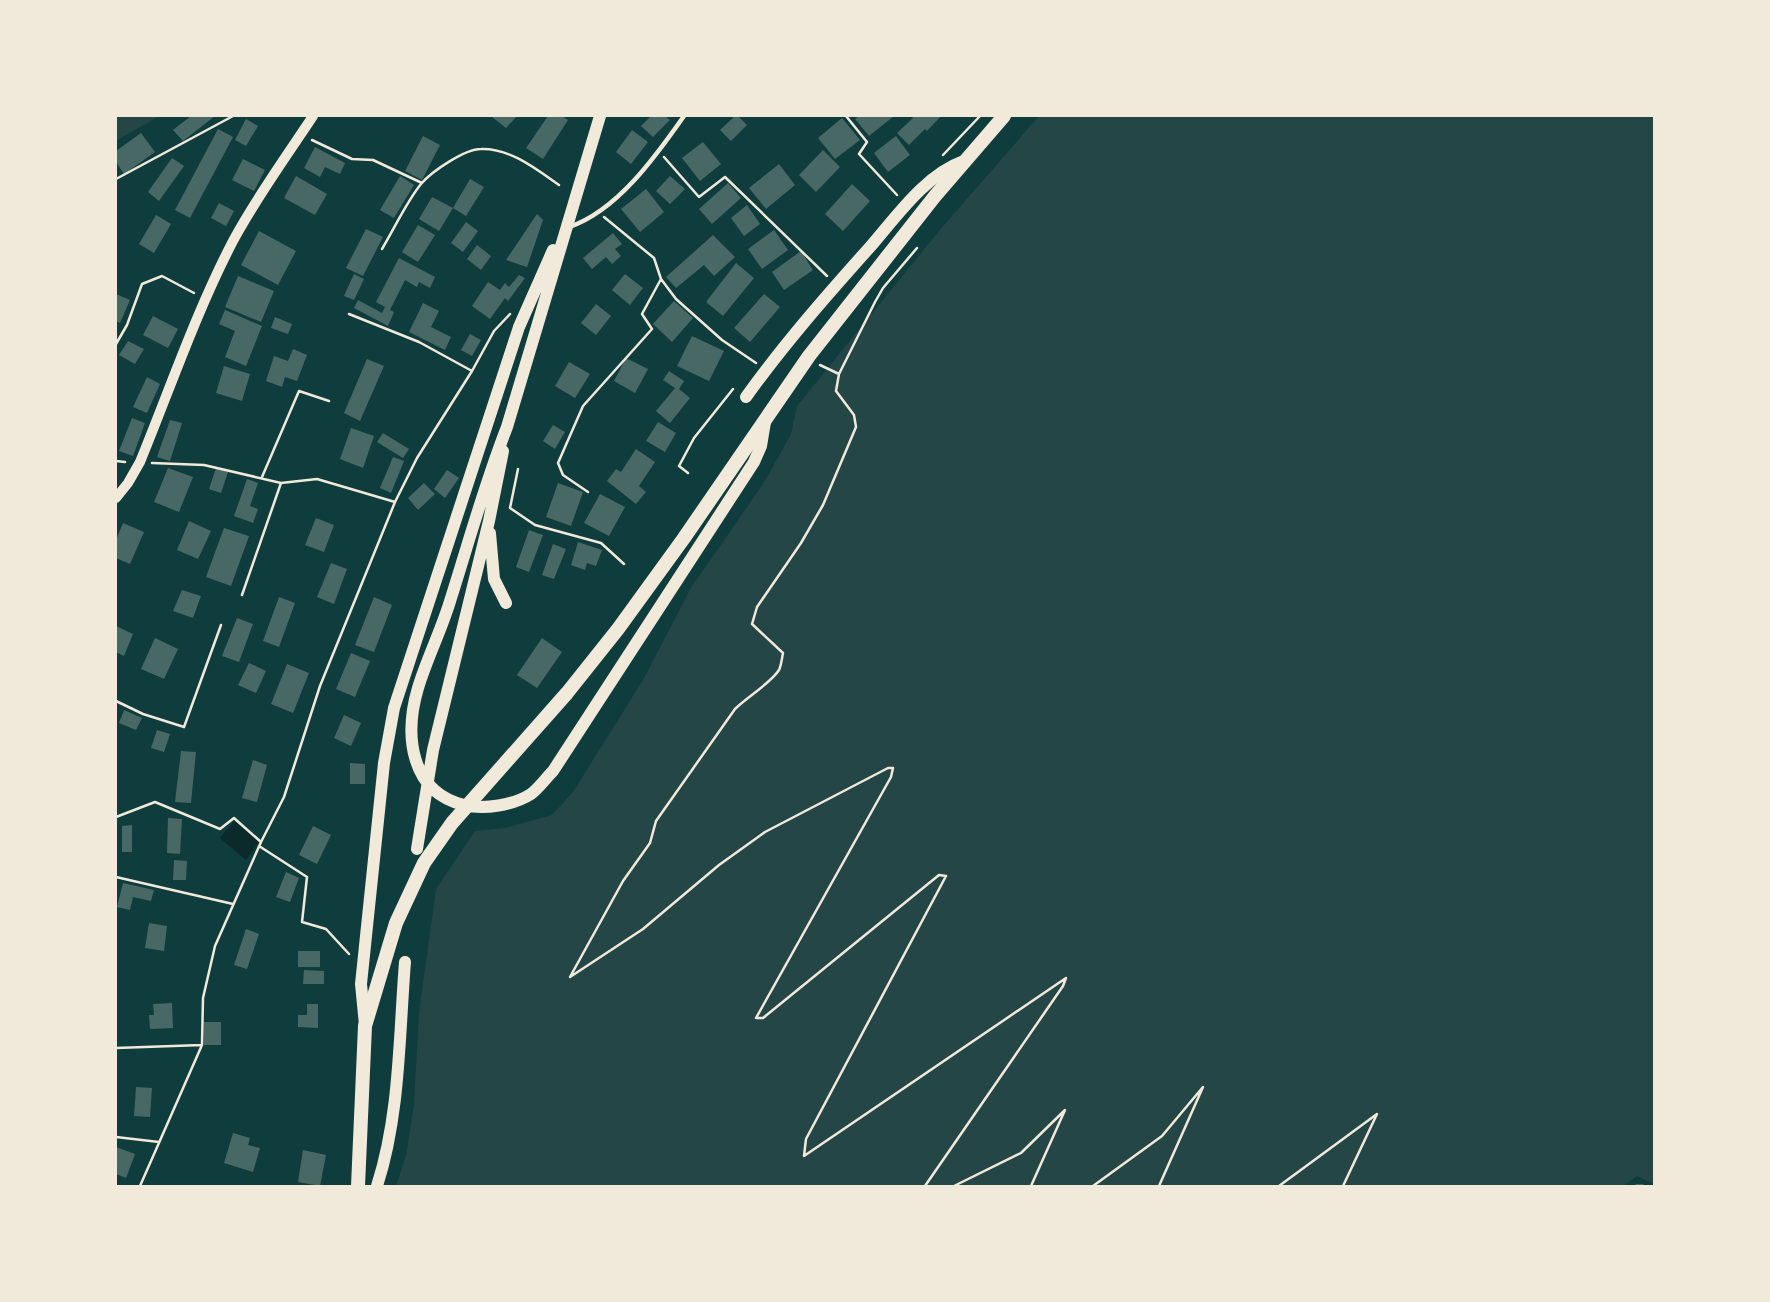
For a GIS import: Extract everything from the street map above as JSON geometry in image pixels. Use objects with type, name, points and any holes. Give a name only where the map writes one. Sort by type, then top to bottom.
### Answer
[{"type":"main road","points":[[417,849],[433,750],[489,521],[507,427],[600,116]]},
{"type":"main road","points":[[365,1026],[396,923],[409,892],[424,863],[452,823],[567,693],[618,629],[684,538],[765,417],[842,312],[964,160],[1004,116]]},
{"type":"main road","points":[[746,397],[826,297],[890,224],[943,170],[964,160]]},
{"type":"main road","points":[[358,1186],[365,1026],[361,995],[384,763],[394,708],[519,327],[534,289],[565,229]]},
{"type":"main road","points":[[507,427],[489,471],[446,614],[418,688],[412,718],[414,751],[425,782],[448,801],[470,807],[511,803],[531,793],[553,771],[754,462],[761,446],[765,417]]},
{"type":"main road","points":[[489,521],[494,579],[506,603]]},
{"type":"main road","points":[[377,1186],[386,1158],[393,1115],[405,962]]},
{"type":"street","points":[[116,498],[141,462],[206,300],[246,217],[313,116]]},
{"type":"lane","points":[[565,229],[586,221],[609,204],[660,151],[684,116]]},
{"type":"path","points":[[116,179],[233,116]]},
{"type":"path","points":[[845,116],[867,142],[859,154],[901,200]]},
{"type":"path","points":[[307,138],[352,159],[373,160],[422,183]]},
{"type":"path","points":[[382,248],[422,183],[460,154],[481,149],[502,153],[525,162],[559,184]]},
{"type":"path","points":[[660,151],[699,197],[725,177],[831,280]]},
{"type":"path","points":[[598,212],[654,258],[661,279],[676,299],[722,340],[755,362],[749,370]]},
{"type":"path","points":[[917,248],[883,288],[838,374],[836,391],[854,415],[856,427],[823,505],[771,591],[757,607],[752,624],[783,653],[779,669],[735,709],[656,821],[650,843],[623,881],[570,977],[643,929],[719,865],[765,832],[888,768],[893,768],[891,777],[756,1018],[763,1018],[939,875],[946,877],[806,1139],[804,1156],[1066,978],[925,1186]]},
{"type":"path","points":[[116,344],[127,325],[142,284],[162,276],[206,300]]},
{"type":"path","points":[[588,492],[564,475],[558,463],[583,406],[652,329],[642,314],[661,279]]},
{"type":"path","points":[[349,314],[419,342],[472,371]]},
{"type":"path","points":[[140,1186],[202,1045],[203,998],[215,946],[284,797],[320,686],[395,502],[417,458],[494,331]]},
{"type":"path","points":[[688,473],[680,466],[684,457],[694,439],[736,386]]},
{"type":"path","points":[[262,477],[299,391],[329,401]]},
{"type":"path","points":[[116,461],[126,462]]},
{"type":"path","points":[[147,462],[204,465],[281,483],[317,479],[395,502]]},
{"type":"path","points":[[518,469],[510,508],[535,525],[601,544],[624,564]]},
{"type":"path","points":[[242,595],[281,483]]},
{"type":"path","points":[[116,701],[143,714],[184,727],[221,625]]},
{"type":"path","points":[[116,817],[155,802],[220,829],[234,818],[261,842]]},
{"type":"path","points":[[259,846],[307,877],[302,922],[326,929],[347,954],[364,957]]},
{"type":"path","points":[[116,877],[233,905]]},
{"type":"path","points":[[116,1048],[202,1045]]},
{"type":"path","points":[[1093,1186],[1161,1136],[1203,1087],[1159,1186]]},
{"type":"path","points":[[954,1186],[1021,1153],[1065,1110],[1031,1186]]},
{"type":"path","points":[[1279,1186],[1377,1114],[1343,1186]]},
{"type":"path","points":[[116,1137],[159,1142]]},
{"type":"path","points":[[1636,1186],[1643,1186]]},
{"type":"shaded area","points":[[116,116],[159,116],[116,141]]},
{"type":"shaded area","points":[[1039,116],[1654,116],[1654,1184],[1637,1176],[1623,1186],[396,1186],[406,1156],[414,1105],[419,1013],[436,889],[475,831],[505,828],[552,815],[573,792],[643,680],[691,588],[765,481],[791,434],[797,406],[939,231]]},
{"type":"shaded area","points":[[234,821],[259,842],[246,860],[220,838]]},
{"type":"building","points":[[191,116],[215,116],[183,141],[173,130]]},
{"type":"building","points":[[491,116],[517,116],[506,128]]},
{"type":"building","points":[[548,116],[562,116],[568,120],[543,159],[526,148]]},
{"type":"building","points":[[651,116],[665,116],[670,120],[653,137],[641,126]]},
{"type":"building","points":[[735,116],[747,125],[731,141],[720,130]]},
{"type":"building","points":[[859,116],[894,116],[869,136],[855,119]]},
{"type":"building","points":[[910,116],[941,116],[909,145],[897,133],[913,118]]},
{"type":"building","points":[[842,118],[860,140],[835,159],[818,138]]},
{"type":"building","points":[[246,119],[258,126],[246,146],[235,140]]},
{"type":"building","points":[[218,129],[233,137],[190,218],[175,210]]},
{"type":"building","points":[[632,130],[648,142],[631,164],[616,152]]},
{"type":"building","points":[[141,133],[155,152],[124,174],[116,162],[116,151]]},
{"type":"building","points":[[423,136],[440,145],[422,180],[405,171]]},
{"type":"building","points":[[896,136],[910,155],[888,172],[874,153]]},
{"type":"building","points":[[703,142],[721,164],[700,181],[682,158]]},
{"type":"building","points":[[315,147],[345,163],[340,174],[325,167],[320,177],[304,168]]},
{"type":"building","points":[[823,150],[840,167],[816,192],[799,175]]},
{"type":"building","points":[[172,158],[184,166],[159,201],[148,192]]},
{"type":"building","points":[[243,159],[265,170],[254,191],[232,180]]},
{"type":"building","points":[[779,164],[795,185],[766,209],[749,188]]},
{"type":"building","points":[[296,176],[327,194],[315,215],[284,198]]},
{"type":"building","points":[[400,176],[414,185],[394,218],[380,210]]},
{"type":"building","points":[[670,176],[685,189],[670,204],[656,191]]},
{"type":"building","points":[[470,179],[484,187],[466,216],[453,208]]},
{"type":"building","points":[[728,183],[741,198],[712,224],[699,209]]},
{"type":"building","points":[[852,184],[870,201],[843,231],[825,214]]},
{"type":"building","points":[[646,189],[664,212],[640,232],[621,209]]},
{"type":"building","points":[[432,197],[453,208],[439,231],[419,219]]},
{"type":"building","points":[[219,203],[234,211],[226,226],[211,218]]},
{"type":"building","points":[[747,205],[760,224],[744,236],[731,218]]},
{"type":"building","points":[[537,214],[543,220],[527,267],[506,260]]},
{"type":"building","points":[[156,215],[171,224],[154,253],[139,244]]},
{"type":"building","points":[[466,222],[478,231],[463,252],[451,243]]},
{"type":"building","points":[[418,225],[435,235],[418,262],[402,252]]},
{"type":"building","points":[[366,229],[383,237],[363,276],[346,268]]},
{"type":"building","points":[[774,230],[788,250],[762,269],[748,249]]},
{"type":"building","points":[[259,231],[296,251],[278,285],[241,265]]},
{"type":"building","points":[[613,233],[622,244],[615,249],[621,256],[612,264],[606,257],[592,269],[583,258]]},
{"type":"building","points":[[713,235],[735,257],[714,276],[704,265],[676,288],[666,277]]},
{"type":"building","points":[[477,245],[491,256],[481,270],[467,259]]},
{"type":"building","points":[[801,251],[813,270],[784,290],[772,272]]},
{"type":"building","points":[[399,258],[435,277],[430,288],[419,282],[417,287],[405,280],[390,310],[394,312],[388,326],[354,308],[358,300],[382,313],[385,307],[376,302]]},
{"type":"building","points":[[736,263],[754,278],[723,316],[706,302]]},
{"type":"building","points":[[354,274],[364,279],[354,300],[344,296]]},
{"type":"building","points":[[625,274],[643,288],[630,305],[612,290]]},
{"type":"building","points":[[519,275],[525,278],[508,301],[505,298],[490,319],[472,306],[488,282],[500,290],[505,283],[509,287]]},
{"type":"building","points":[[238,276],[274,291],[261,322],[225,307]]},
{"type":"building","points":[[116,294],[130,300],[120,323],[116,321]]},
{"type":"building","points":[[764,294],[780,307],[750,342],[734,328]]},
{"type":"building","points":[[674,301],[693,318],[672,342],[653,324]]},
{"type":"building","points":[[423,303],[439,311],[431,327],[451,337],[445,350],[409,332]]},
{"type":"building","points":[[596,304],[611,316],[596,335],[581,323]]},
{"type":"building","points":[[225,310],[262,326],[246,366],[225,357],[235,331],[219,324]]},
{"type":"building","points":[[153,316],[178,329],[168,348],[143,335]]},
{"type":"building","points":[[275,317],[292,324],[288,334],[271,328]]},
{"type":"building","points":[[470,334],[481,340],[472,356],[461,350]]},
{"type":"building","points":[[692,336],[724,351],[709,381],[677,366]]},
{"type":"building","points":[[128,341],[144,349],[135,364],[119,355]]},
{"type":"building","points":[[293,349],[307,355],[297,381],[285,377],[282,387],[266,381],[274,356],[288,361]]},
{"type":"building","points":[[626,358],[648,369],[635,393],[614,381]]},
{"type":"building","points":[[367,359],[384,366],[360,421],[344,413]]},
{"type":"building","points":[[569,362],[590,374],[575,398],[555,386]]},
{"type":"building","points":[[224,366],[250,374],[242,401],[216,393]]},
{"type":"building","points":[[669,371],[684,381],[679,389],[690,398],[670,423],[656,411],[675,388],[663,380]]},
{"type":"building","points":[[147,377],[160,384],[147,413],[133,407]]},
{"type":"building","points":[[132,418],[145,423],[133,456],[119,451]]},
{"type":"building","points":[[170,420],[182,423],[170,461],[157,457]]},
{"type":"building","points":[[658,422],[676,433],[665,452],[646,441]]},
{"type":"building","points":[[553,425],[565,432],[555,449],[543,441]]},
{"type":"building","points":[[351,428],[374,436],[363,468],[340,459]]},
{"type":"building","points":[[383,433],[409,449],[403,458],[377,442]]},
{"type":"building","points":[[636,449],[655,462],[639,486],[646,492],[636,504],[607,481],[616,469],[621,472]]},
{"type":"building","points":[[393,457],[404,461],[391,493],[380,488]]},
{"type":"building","points":[[168,468],[193,477],[179,512],[154,502]]},
{"type":"building","points":[[216,468],[228,472],[221,493],[209,489]]},
{"type":"building","points":[[447,470],[459,478],[445,498],[434,489]]},
{"type":"building","points":[[247,479],[258,483],[250,506],[258,509],[253,523],[234,516]]},
{"type":"building","points":[[424,483],[435,494],[418,510],[408,498]]},
{"type":"building","points":[[558,483],[583,492],[571,526],[546,517]]},
{"type":"building","points":[[600,494],[625,507],[609,536],[584,523]]},
{"type":"building","points":[[316,518],[334,525],[324,552],[305,545]]},
{"type":"building","points":[[189,521],[211,531],[198,559],[177,550]]},
{"type":"building","points":[[123,523],[144,532],[130,564],[116,558],[116,540]]},
{"type":"building","points":[[224,528],[249,536],[231,586],[206,577]]},
{"type":"building","points":[[529,530],[543,535],[529,572],[516,567]]},
{"type":"building","points":[[578,542],[602,550],[596,566],[587,563],[585,570],[571,565]]},
{"type":"building","points":[[553,544],[566,549],[554,579],[542,575]]},
{"type":"building","points":[[331,563],[347,569],[334,604],[317,597]]},
{"type":"building","points":[[182,590],[201,596],[193,618],[173,611]]},
{"type":"building","points":[[279,597],[295,603],[279,647],[263,641]]},
{"type":"building","points":[[374,597],[392,605],[374,652],[355,645]]},
{"type":"building","points":[[237,618],[253,624],[239,662],[222,656]]},
{"type":"building","points":[[116,626],[133,634],[124,656],[116,652]]},
{"type":"building","points":[[155,638],[178,649],[164,679],[141,669]]},
{"type":"building","points":[[542,638],[562,652],[537,688],[517,675]]},
{"type":"building","points":[[351,653],[370,661],[355,697],[336,689]]},
{"type":"building","points":[[249,663],[266,671],[256,693],[238,685]]},
{"type":"building","points":[[287,664],[309,673],[293,713],[271,704]]},
{"type":"building","points":[[124,710],[142,718],[136,730],[119,723]]},
{"type":"building","points":[[344,715],[361,723],[351,746],[334,738]]},
{"type":"building","points":[[157,730],[170,734],[164,752],[151,748]]},
{"type":"building","points":[[181,751],[196,752],[191,803],[175,802]]},
{"type":"building","points":[[253,760],[267,765],[257,802],[242,798]]},
{"type":"building","points":[[350,763],[365,764],[365,784],[350,784]]},
{"type":"building","points":[[168,818],[182,819],[180,854],[167,853]]},
{"type":"building","points":[[132,825],[132,852],[122,852],[122,826]]},
{"type":"building","points":[[313,826],[331,835],[317,864],[299,855]]},
{"type":"building","points":[[174,860],[187,861],[186,880],[173,880]]},
{"type":"building","points":[[286,872],[299,878],[290,902],[276,897]]},
{"type":"building","points":[[123,883],[154,890],[151,901],[133,897],[130,910],[117,907]]},
{"type":"building","points":[[149,923],[167,926],[164,951],[145,948]]},
{"type":"building","points":[[246,929],[259,934],[247,969],[234,965]]},
{"type":"building","points":[[298,951],[320,951],[320,967],[298,967]]},
{"type":"building","points":[[304,970],[324,971],[324,984],[303,984]]},
{"type":"building","points":[[172,1003],[173,1028],[150,1029],[149,1015],[154,1015],[153,1004]]},
{"type":"building","points":[[307,1004],[318,1004],[318,1028],[298,1027],[298,1015],[307,1015]]},
{"type":"building","points":[[204,1022],[221,1022],[221,1045],[204,1045]]},
{"type":"building","points":[[136,1087],[152,1088],[150,1117],[134,1116]]},
{"type":"building","points":[[233,1133],[250,1138],[248,1145],[260,1148],[253,1172],[224,1163]]},
{"type":"building","points":[[116,1147],[135,1154],[126,1178],[116,1174]]},
{"type":"building","points":[[303,1150],[326,1155],[320,1186],[298,1182]]}]
